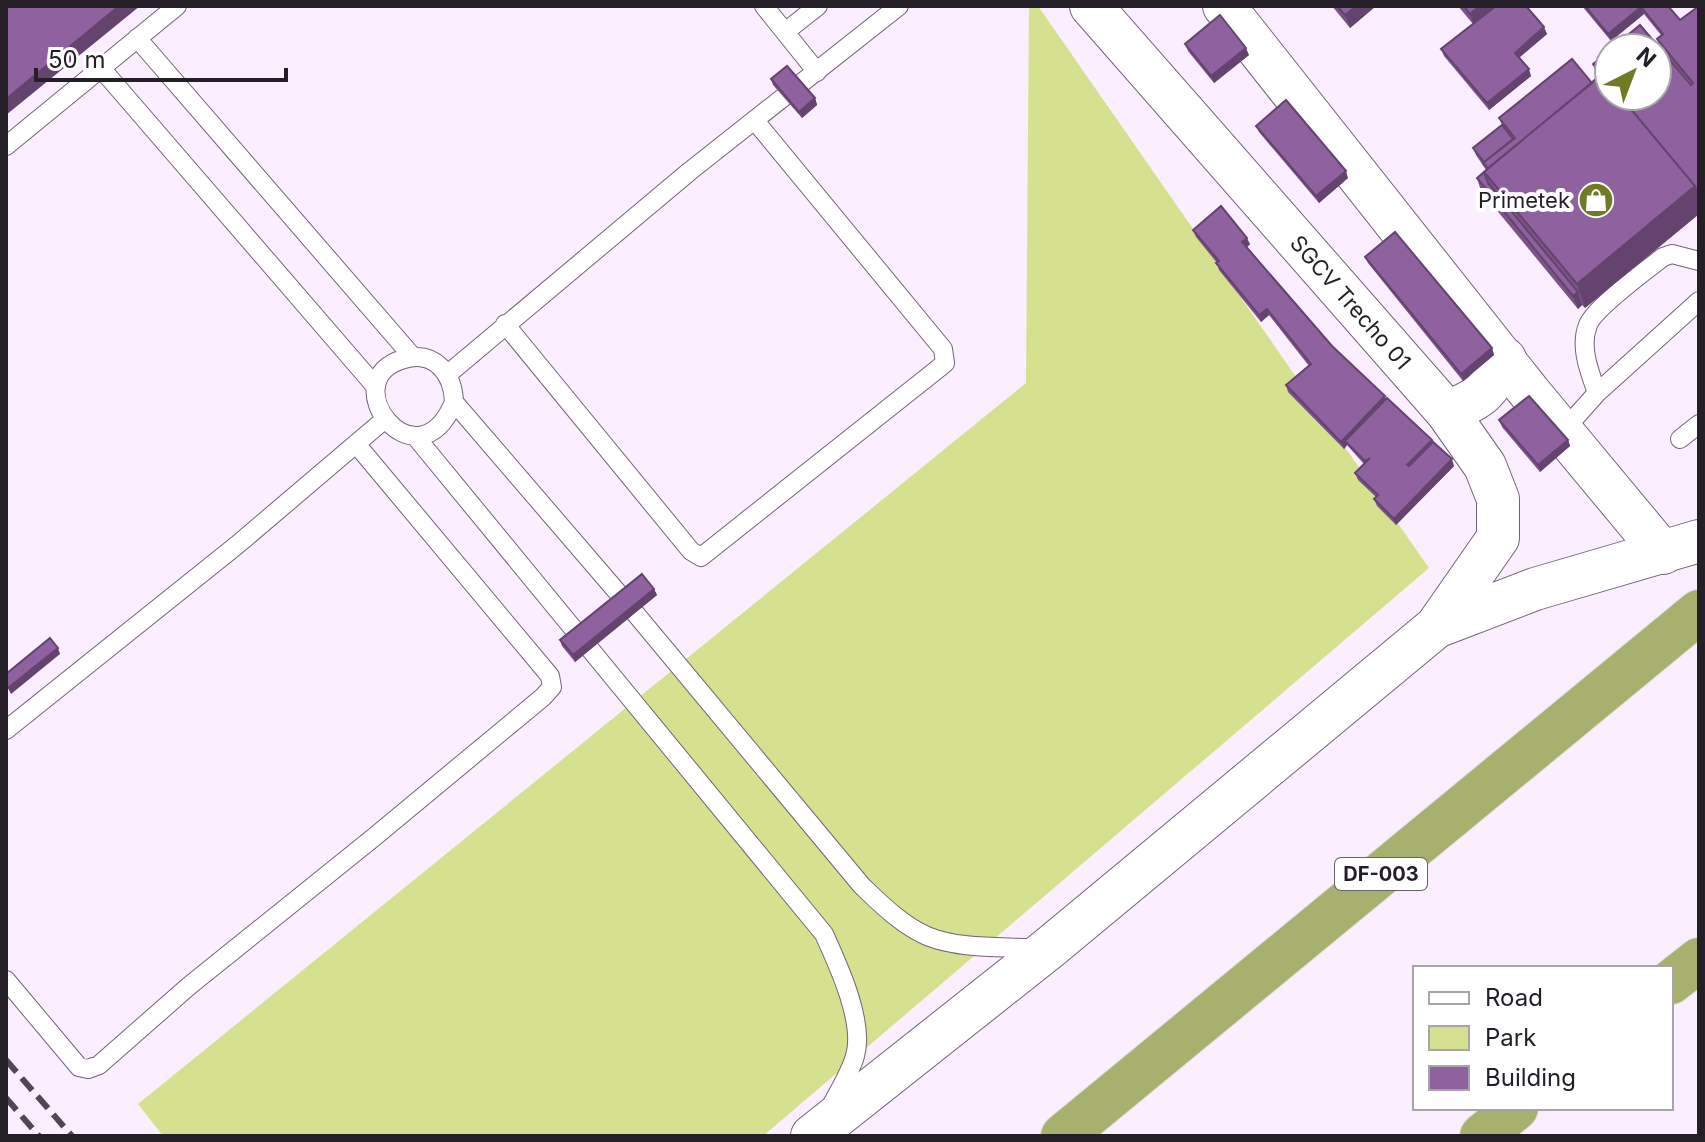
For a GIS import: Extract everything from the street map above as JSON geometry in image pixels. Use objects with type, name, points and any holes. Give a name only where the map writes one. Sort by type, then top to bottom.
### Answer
[{"type":"highway","name":"DF-003","points":[[1063,1136],[1699,612]]},
{"type":"highway","points":[[1673,980],[1699,960]]},
{"type":"highway","points":[[1482,1136],[1514,1110]]},
{"type":"street","name":"SGCV Trecho 01","points":[[1091,6],[1447,412],[1485,466],[1498,499],[1498,538],[1436,627]]},
{"type":"street","points":[[816,1132],[1048,949],[1436,627],[1535,589],[1681,547],[1564,430],[1224,6]]},
{"type":"street","points":[[1447,412],[1468,404],[1493,385],[1505,359]]},
{"type":"lane","points":[[6,146],[177,6]]},
{"type":"lane","points":[[764,6],[817,72]]},
{"type":"lane","points":[[785,32],[818,6]]},
{"type":"lane","points":[[448,374],[690,171],[756,122],[899,6]]},
{"type":"lane","points":[[137,38],[412,356]]},
{"type":"lane","points":[[100,67],[376,387]]},
{"type":"lane","points":[[505,324],[691,551],[701,557],[945,363],[943,349],[756,122]]},
{"type":"lane","points":[[1597,393],[1586,359],[1587,325],[1598,311],[1663,257],[1672,254],[1699,261]]},
{"type":"lane","points":[[1564,430],[1597,393],[1699,301]]},
{"type":"lane","points":[[412,356],[426,357],[438,363],[448,374],[454,387],[454,402],[447,419],[433,431],[415,436],[398,431],[384,420],[376,404],[376,387],[383,372],[396,361],[412,356]]},
{"type":"lane","points":[[454,402],[625,601],[862,886],[896,918],[928,936],[964,944],[1048,949]]},
{"type":"lane","points":[[6,730],[114,646],[384,420]]},
{"type":"lane","points":[[1680,439],[1699,424]]},
{"type":"lane","points":[[415,436],[824,934],[843,975],[854,1016],[856,1054],[816,1132]]},
{"type":"lane","points":[[6,980],[79,1067],[88,1069],[99,1065],[189,986],[373,838],[552,687],[550,676],[357,445]]},
{"type":"green space","points":[[1029,6],[1038,6],[1429,568],[763,1136],[163,1136],[138,1104],[1026,383]]},
{"type":"building","points":[[6,6],[119,6],[6,99]]},
{"type":"building","points":[[1337,6],[1356,6],[1345,15]]},
{"type":"building","points":[[1464,6],[1480,6],[1470,14]]},
{"type":"building","points":[[1496,6],[1526,6],[1544,27],[1515,53],[1529,69],[1487,103],[1441,49]]},
{"type":"building","points":[[1585,6],[1668,6],[1680,20],[1699,6],[1699,197],[1695,186],[1633,112],[1673,112],[1673,64],[1691,85],[1693,83],[1673,59],[1673,32],[1661,32],[1641,7],[1606,32]]},
{"type":"building","points":[[1220,15],[1246,48],[1211,76],[1185,44]]},
{"type":"building","points":[[1640,25],[1646,32],[1631,32]]},
{"type":"building","points":[[1572,59],[1592,83],[1488,168],[1483,163],[1515,138],[1499,118]]},
{"type":"building","points":[[787,66],[815,98],[799,112],[771,79]]},
{"type":"building","name":"Primetek","points":[[1593,81],[1593,112],[1633,112],[1695,186],[1577,284],[1484,172]]},
{"type":"building","points":[[1286,100],[1346,171],[1316,196],[1256,126]]},
{"type":"building","points":[[1502,125],[1513,139],[1484,162],[1473,148]]},
{"type":"building","points":[[1484,172],[1488,183],[1578,292],[1573,296],[1477,178]]},
{"type":"building","points":[[1221,206],[1247,238],[1242,242],[1332,346],[1385,396],[1341,442],[1286,385],[1311,364],[1267,309],[1259,315],[1193,230]]},
{"type":"building","points":[[1395,232],[1492,348],[1461,374],[1365,257]]},
{"type":"building","points":[[1529,396],[1568,440],[1538,465],[1499,420]]},
{"type":"building","points":[[1387,398],[1432,440],[1407,465],[1433,442],[1452,459],[1394,519],[1374,499],[1378,495],[1355,473],[1370,458],[1365,461],[1345,441]]},
{"type":"building","points":[[642,574],[654,589],[573,655],[560,640]]},
{"type":"building","points":[[50,638],[58,648],[8,688],[6,674]]},
{"type":"railway","points":[[6,1060],[72,1136]]},
{"type":"railway","points":[[6,1098],[39,1136]]},
{"type":"place","name":"Primetek","points":[[1596,200]]}]
